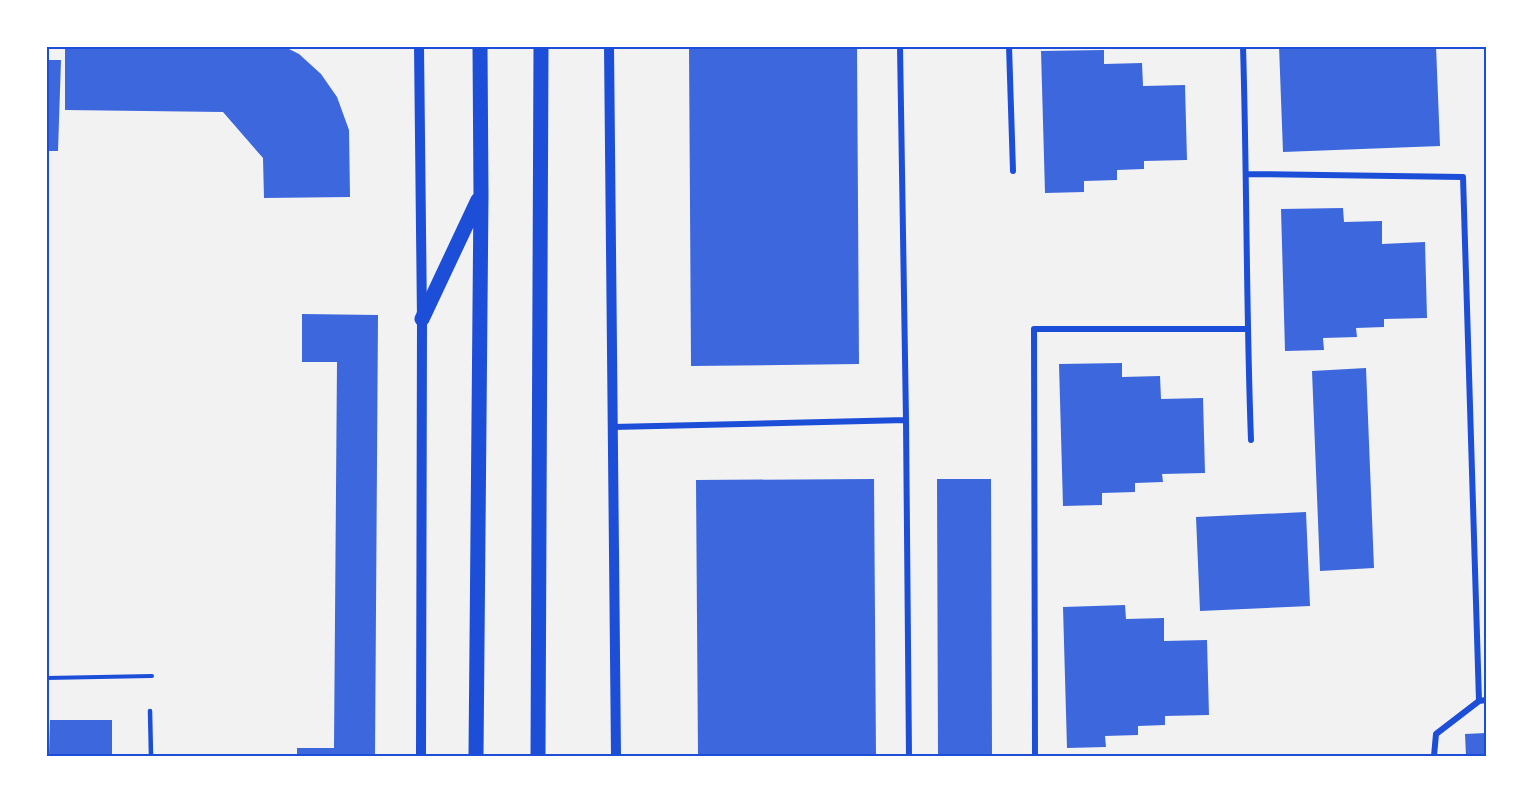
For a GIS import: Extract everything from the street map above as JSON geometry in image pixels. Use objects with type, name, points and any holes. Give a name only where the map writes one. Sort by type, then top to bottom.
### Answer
[{"type":"main road","points":[[476,756],[481,195],[480,46]]},
{"type":"main road","points":[[538,756],[541,46]]},
{"type":"main road","points":[[422,319],[481,195]]},
{"type":"street","points":[[419,46],[422,319],[421,756]]},
{"type":"street","points":[[609,46],[616,756]]},
{"type":"street","points":[[900,46],[909,756]]},
{"type":"street","points":[[1009,46],[1013,171]]},
{"type":"street","points":[[1243,46],[1251,440]]},
{"type":"street","points":[[1246,174],[1463,177],[1483,700],[1436,734],[1434,756]]},
{"type":"street","points":[[1035,756],[1034,329],[1247,329]]},
{"type":"street","points":[[613,428],[906,420]]},
{"type":"lane","points":[[150,711],[151,756]]},
{"type":"path","points":[[46,678],[152,676]]},
{"type":"building","points":[[65,46],[283,46],[299,54],[321,74],[337,97],[349,130],[350,197],[264,198],[263,158],[223,112],[65,110]]},
{"type":"building","points":[[689,46],[857,46],[859,364],[691,366]]},
{"type":"building","points":[[1279,46],[1436,46],[1440,146],[1283,152]]},
{"type":"building","points":[[1104,50],[1104,64],[1142,63],[1143,86],[1185,85],[1187,160],[1144,161],[1144,169],[1117,170],[1117,180],[1084,181],[1084,192],[1045,193],[1041,51]]},
{"type":"building","points":[[46,60],[61,60],[58,151],[46,151]]},
{"type":"building","points":[[1343,208],[1344,222],[1382,221],[1382,244],[1425,242],[1427,318],[1384,319],[1384,327],[1356,328],[1357,337],[1323,338],[1324,350],[1285,351],[1281,209]]},
{"type":"building","points":[[302,314],[378,315],[375,756],[297,756],[297,748],[334,748],[337,362],[302,362]]},
{"type":"building","points":[[1122,363],[1122,377],[1160,376],[1161,399],[1203,398],[1205,473],[1162,474],[1163,482],[1135,483],[1135,492],[1102,493],[1102,505],[1063,506],[1059,364]]},
{"type":"building","points":[[1366,368],[1374,568],[1320,571],[1312,371]]},
{"type":"building","points":[[874,479],[876,756],[698,756],[696,480]]},
{"type":"building","points":[[937,479],[991,479],[992,756],[938,756]]},
{"type":"building","points":[[1306,512],[1310,606],[1200,611],[1196,517]]},
{"type":"building","points":[[1125,605],[1126,619],[1164,618],[1164,641],[1207,640],[1209,715],[1165,716],[1165,725],[1138,726],[1138,735],[1105,736],[1106,747],[1067,748],[1063,607]]},
{"type":"building","points":[[50,720],[112,720],[112,756],[49,756]]},
{"type":"building","points":[[1486,733],[1486,756],[1466,756],[1465,734]]}]
